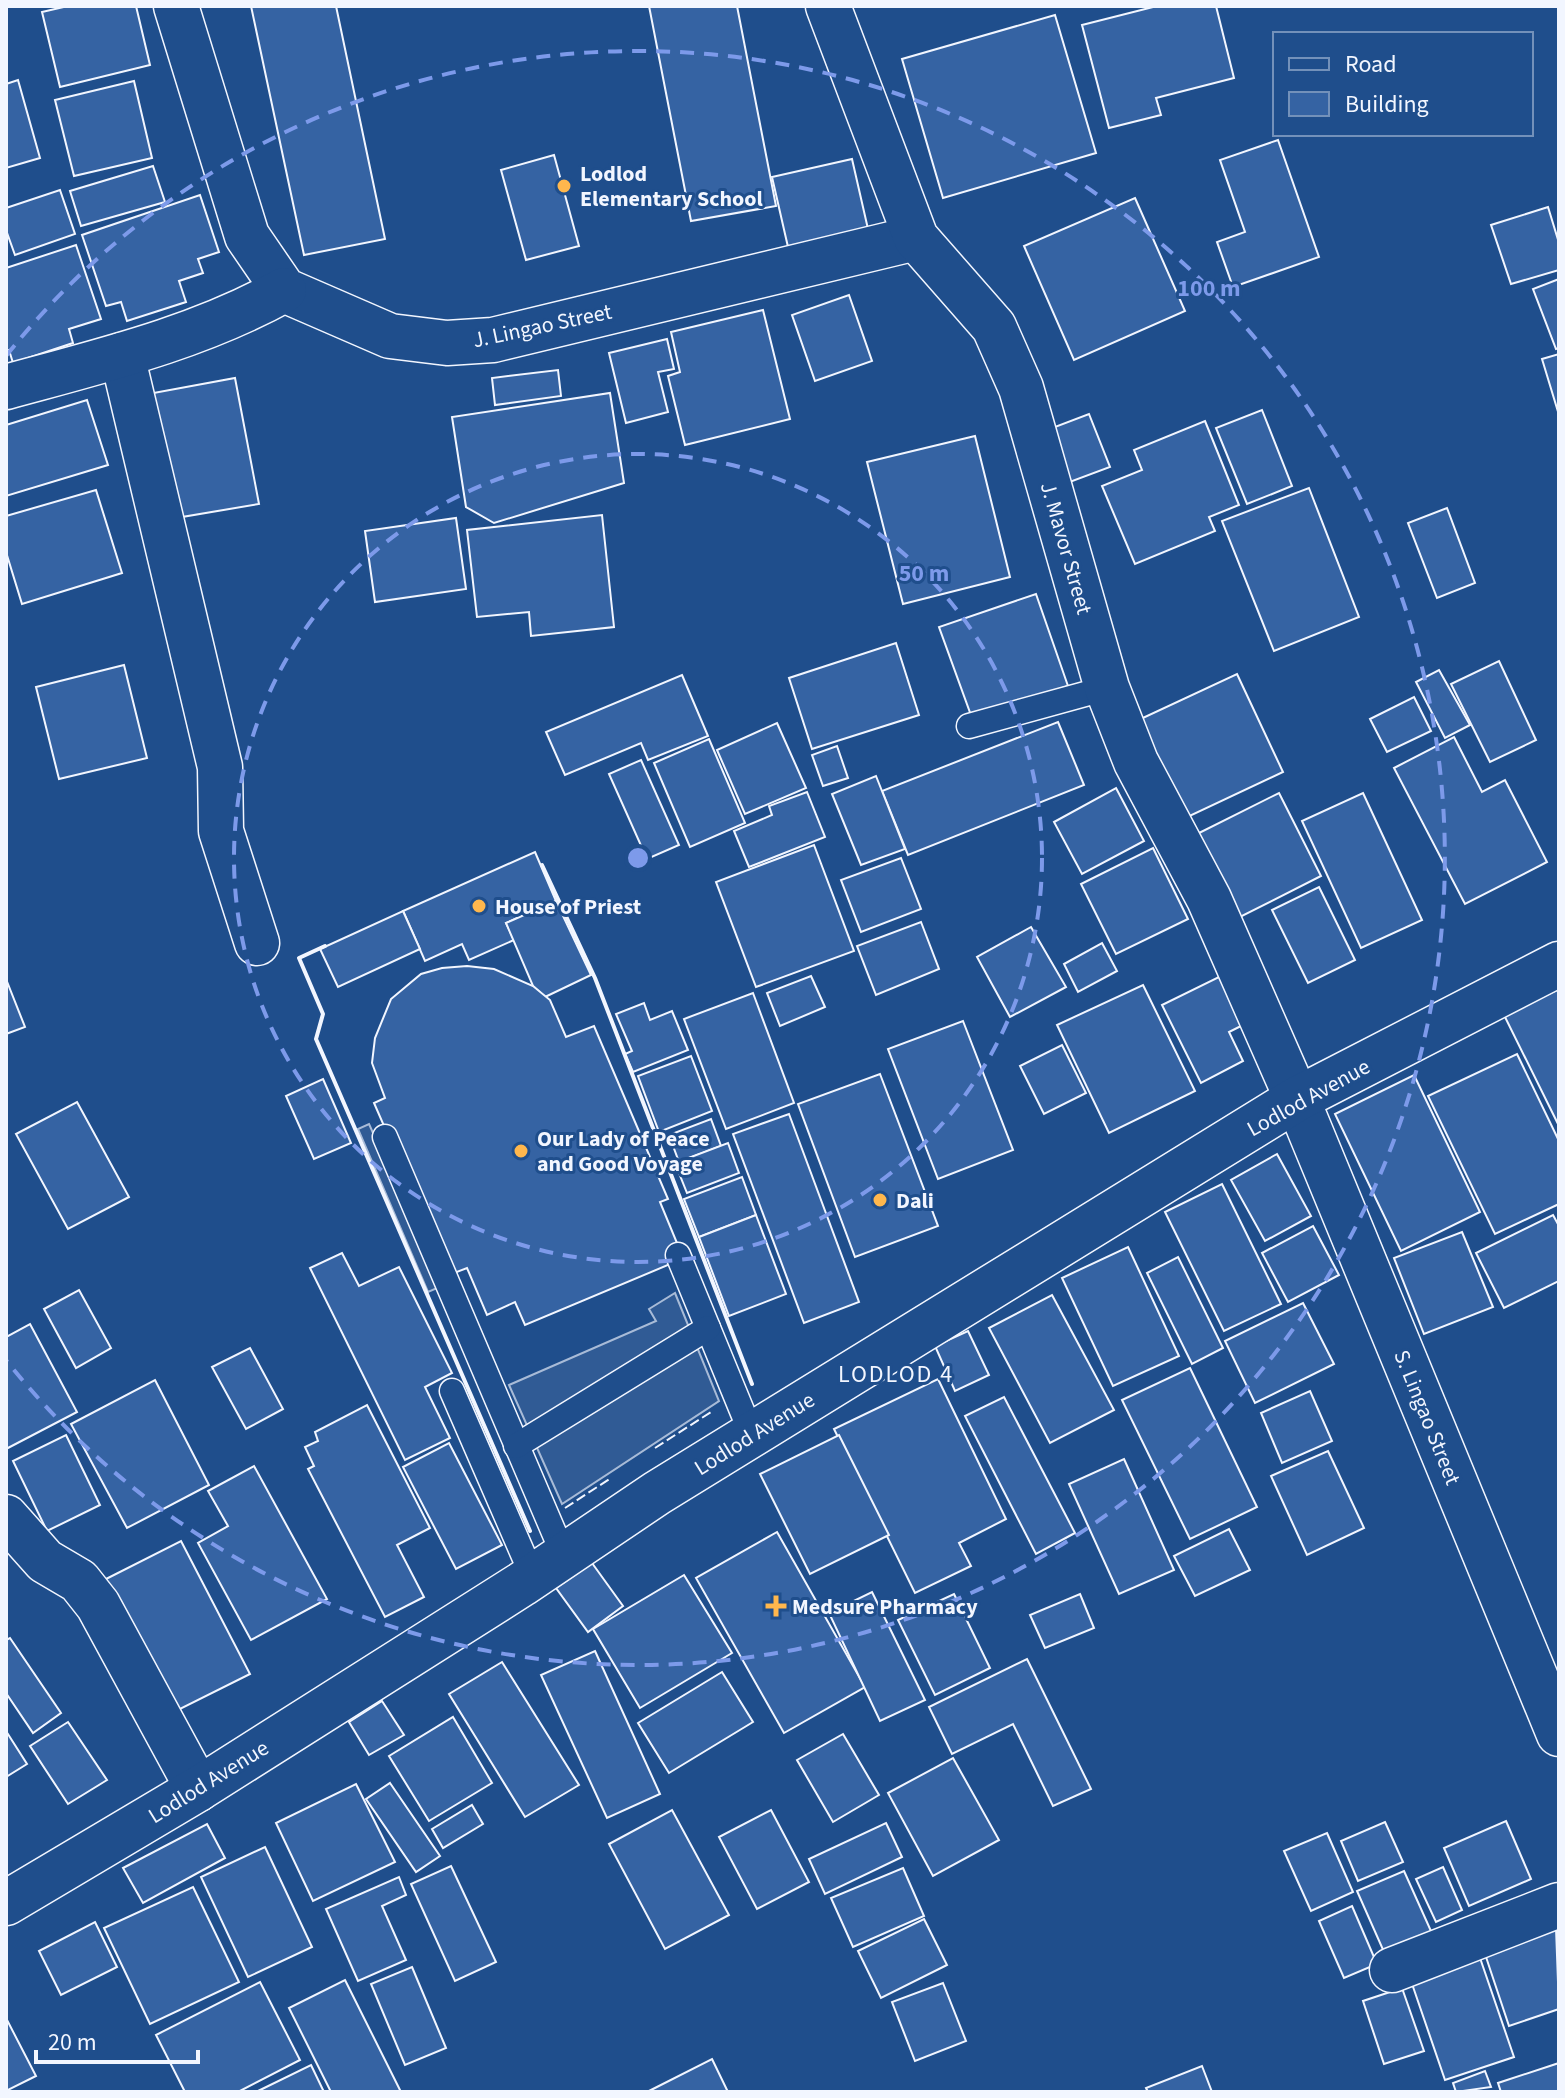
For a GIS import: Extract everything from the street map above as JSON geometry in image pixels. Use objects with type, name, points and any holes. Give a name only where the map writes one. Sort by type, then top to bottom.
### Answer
[{"type":"street","points":[[6,387],[122,355],[236,317],[284,290],[247,236],[176,6]]},
{"type":"street","name":"J. Mavor Street","points":[[828,6],[916,238],[994,327],[1021,388],[1107,688],[1136,762],[1209,899],[1297,1099]]},
{"type":"street","name":"J. Lingao Street","points":[[284,290],[390,336],[447,343],[493,340],[916,238]]},
{"type":"street","points":[[122,355],[220,767],[221,831],[257,943]]},
{"type":"street","name":"Lodlod Avenue","points":[[6,1903],[198,1789],[752,1435],[1297,1099],[1559,964]]},
{"type":"street","name":"S. Lingao Street","points":[[1297,1099],[1559,1734]]},
{"type":"street","points":[[6,1517],[45,1561],[79,1581],[98,1605],[198,1789]]},
{"type":"street","points":[[1392,1970],[1559,1905]]},
{"type":"lane","points":[[969,726],[1107,688]]},
{"type":"lane","points":[[385,1137],[516,1446],[548,1566]]},
{"type":"lane","points":[[678,1255],[752,1435]]},
{"type":"lane","points":[[516,1446],[708,1328]]},
{"type":"lane","points":[[452,1391],[548,1566]]},
{"type":"shaded area","points":[[369,1124],[442,1286],[428,1292],[358,1129]]},
{"type":"shaded area","points":[[675,1293],[719,1401],[562,1504],[509,1385],[656,1321],[649,1309]]},
{"type":"building","points":[[68,6],[136,6],[150,65],[60,87],[42,12]]},
{"type":"building","points":[[251,6],[336,6],[385,239],[304,255]]},
{"type":"building","points":[[649,6],[737,6],[776,206],[691,221]]},
{"type":"building","points":[[1157,6],[1216,6],[1234,78],[1156,98],[1161,115],[1109,128],[1082,25]]},
{"type":"building","points":[[1055,15],[1096,153],[943,198],[902,59]]},
{"type":"building","points":[[18,80],[40,158],[6,168],[6,84]]},
{"type":"building","points":[[134,81],[152,158],[74,176],[55,100]]},
{"type":"building","points":[[1278,140],[1319,257],[1233,287],[1217,242],[1245,232],[1220,160]]},
{"type":"building","points":[[554,155],[579,246],[526,260],[501,170]]},
{"type":"building","points":[[852,159],[868,229],[788,247],[772,177]]},
{"type":"building","points":[[153,166],[165,202],[81,226],[70,191]]},
{"type":"building","points":[[60,190],[75,234],[15,255],[6,230],[6,208]]},
{"type":"building","points":[[200,195],[219,252],[198,259],[203,273],[179,281],[186,302],[127,321],[121,302],[106,306],[82,235]]},
{"type":"building","points":[[1135,198],[1185,311],[1074,360],[1024,246]]},
{"type":"building","points":[[1548,207],[1559,243],[1559,270],[1511,284],[1491,225]]},
{"type":"building","points":[[76,245],[101,319],[69,329],[73,343],[13,363],[9,350],[6,351],[6,268]]},
{"type":"building","points":[[1559,279],[1559,348],[1556,349],[1533,289]]},
{"type":"building","points":[[849,295],[872,361],[815,381],[792,315]]},
{"type":"building","points":[[763,310],[790,419],[685,445],[668,376],[680,372],[671,332]]},
{"type":"building","points":[[667,339],[674,369],[658,372],[668,412],[626,423],[609,353]]},
{"type":"building","points":[[1559,354],[1559,415],[1542,359]]},
{"type":"building","points":[[558,370],[561,396],[495,405],[492,378]]},
{"type":"building","points":[[235,378],[259,504],[170,519],[148,394]]},
{"type":"building","points":[[610,393],[624,483],[494,523],[466,507],[452,417]]},
{"type":"building","points":[[87,400],[108,465],[6,496],[6,425]]},
{"type":"building","points":[[1262,410],[1292,486],[1247,504],[1216,428]]},
{"type":"building","points":[[1089,414],[1110,467],[1059,486],[1039,433]]},
{"type":"building","points":[[1205,421],[1239,505],[1209,517],[1215,531],[1135,564],[1102,486],[1142,470],[1134,450]]},
{"type":"building","points":[[975,436],[1010,577],[903,604],[867,462]]},
{"type":"building","points":[[1309,488],[1359,617],[1274,651],[1222,521]]},
{"type":"building","points":[[96,490],[122,573],[22,604],[6,552],[6,516]]},
{"type":"building","points":[[1447,508],[1475,583],[1437,598],[1408,523]]},
{"type":"building","points":[[602,515],[614,627],[531,636],[529,612],[477,617],[467,530]]},
{"type":"building","points":[[456,518],[466,589],[375,602],[365,531]]},
{"type":"building","points":[[1036,594],[1068,686],[972,718],[939,627]]},
{"type":"building","points":[[896,643],[919,715],[812,749],[789,678]]},
{"type":"building","points":[[1499,661],[1536,740],[1490,762],[1451,684]]},
{"type":"building","points":[[124,665],[147,758],[59,779],[36,687]]},
{"type":"building","points":[[1439,670],[1470,725],[1445,738],[1416,682]]},
{"type":"building","points":[[1237,674],[1283,772],[1179,821],[1132,723]]},
{"type":"building","points":[[682,675],[708,736],[648,760],[641,743],[565,775],[546,732]]},
{"type":"building","points":[[1414,697],[1431,731],[1387,752],[1370,719]]},
{"type":"building","points":[[1058,722],[1084,785],[908,855],[882,791]]},
{"type":"building","points":[[777,723],[806,788],[745,814],[717,750]]},
{"type":"building","points":[[1454,737],[1482,792],[1505,780],[1547,862],[1465,904],[1394,768]]},
{"type":"building","points":[[709,739],[745,823],[690,847],[654,763]]},
{"type":"building","points":[[837,746],[848,778],[823,786],[812,755]]},
{"type":"building","points":[[641,760],[679,845],[647,859],[609,774]]},
{"type":"building","points":[[876,776],[905,849],[861,865],[832,794]]},
{"type":"building","points":[[1116,788],[1144,841],[1082,874],[1054,822]]},
{"type":"building","points":[[807,792],[825,837],[749,867],[734,831],[772,815],[769,806]]},
{"type":"building","points":[[1279,793],[1321,876],[1240,917],[1197,834]]},
{"type":"building","points":[[1363,793],[1422,920],[1361,948],[1302,821]]},
{"type":"building","points":[[814,845],[854,951],[756,987],[716,882]]},
{"type":"building","points":[[1153,848],[1188,919],[1116,954],[1081,884]]},
{"type":"building","name":"House of Priest","points":[[535,852],[556,901],[506,923],[514,940],[469,960],[462,944],[425,961],[403,911]]},
{"type":"building","points":[[901,858],[921,909],[861,932],[841,880]]},
{"type":"building","points":[[1319,887],[1355,960],[1308,983],[1272,910]]},
{"type":"building","points":[[556,901],[591,975],[545,997],[533,986],[506,923]]},
{"type":"building","points":[[403,911],[420,949],[338,987],[320,949]]},
{"type":"building","points":[[921,922],[939,969],[876,995],[857,946]]},
{"type":"building","points":[[1031,927],[1066,987],[1010,1017],[977,957]]},
{"type":"building","points":[[1102,943],[1117,971],[1078,992],[1064,964]]},
{"type":"building","name":"Our Lady of Peace and Good Voyage","points":[[467,966],[494,969],[533,986],[550,1000],[566,1037],[594,1026],[668,1199],[660,1202],[677,1243],[669,1247],[675,1262],[525,1325],[515,1302],[487,1315],[467,1268],[449,1275],[374,1103],[385,1098],[372,1063],[375,1038],[391,999],[421,974]]},
{"type":"building","points":[[1227,973],[1251,1021],[1229,1032],[1243,1061],[1201,1083],[1162,1005]]},
{"type":"building","points":[[811,976],[825,1007],[780,1026],[767,993]]},
{"type":"building","points":[[6,979],[25,1027],[6,1034]]},
{"type":"building","points":[[1143,985],[1195,1091],[1109,1133],[1057,1025]]},
{"type":"building","points":[[1559,989],[1559,1126],[1504,1015]]},
{"type":"building","points":[[753,993],[794,1103],[726,1129],[684,1019]]},
{"type":"building","points":[[644,1003],[650,1020],[672,1011],[688,1050],[633,1072],[625,1054],[632,1051],[616,1014]]},
{"type":"building","points":[[963,1021],[1013,1150],[938,1179],[888,1049]]},
{"type":"building","points":[[1062,1045],[1086,1093],[1044,1114],[1020,1066]]},
{"type":"building","points":[[1517,1054],[1559,1141],[1559,1204],[1495,1234],[1428,1096]]},
{"type":"building","points":[[691,1056],[712,1111],[659,1132],[638,1076]]},
{"type":"building","points":[[880,1074],[938,1226],[855,1257],[798,1104]]},
{"type":"building","points":[[1414,1075],[1480,1212],[1401,1251],[1335,1114]]},
{"type":"building","points":[[323,1079],[351,1143],[314,1159],[286,1096]]},
{"type":"building","points":[[77,1102],[129,1197],[68,1229],[16,1134]]},
{"type":"building","points":[[789,1114],[859,1302],[804,1323],[733,1134]]},
{"type":"building","points":[[711,1119],[721,1146],[679,1162],[669,1135]]},
{"type":"building","points":[[728,1143],[739,1173],[687,1193],[675,1163]]},
{"type":"building","points":[[1277,1154],[1311,1216],[1265,1241],[1231,1180]]},
{"type":"building","points":[[742,1177],[756,1215],[699,1237],[684,1199]]},
{"type":"building","points":[[1222,1184],[1281,1304],[1224,1331],[1165,1212]]},
{"type":"building","points":[[756,1215],[786,1294],[729,1316],[699,1237]]},
{"type":"building","points":[[1553,1215],[1559,1226],[1559,1281],[1504,1308],[1476,1253]]},
{"type":"building","points":[[1313,1226],[1339,1275],[1288,1302],[1262,1253]]},
{"type":"building","points":[[1462,1232],[1493,1307],[1424,1334],[1394,1258]]},
{"type":"building","points":[[1128,1247],[1179,1356],[1113,1386],[1062,1278]]},
{"type":"building","points":[[342,1253],[359,1286],[399,1267],[452,1373],[425,1387],[450,1438],[405,1460],[310,1268]]},
{"type":"building","points":[[1178,1257],[1223,1348],[1192,1364],[1147,1273]]},
{"type":"building","points":[[79,1290],[111,1348],[76,1368],[44,1309]]},
{"type":"building","points":[[1052,1295],[1114,1410],[1050,1443],[989,1328]]},
{"type":"building","points":[[1303,1303],[1334,1364],[1255,1403],[1225,1341]]},
{"type":"building","points":[[30,1324],[77,1412],[6,1449],[6,1337]]},
{"type":"building","points":[[968,1331],[989,1375],[955,1391],[935,1346]]},
{"type":"building","points":[[250,1348],[283,1409],[246,1429],[212,1367]]},
{"type":"building","points":[[1190,1368],[1257,1507],[1190,1539],[1122,1400]]},
{"type":"building","points":[[938,1379],[1006,1519],[959,1543],[971,1566],[915,1593],[834,1429]]},
{"type":"building","points":[[155,1380],[209,1485],[127,1528],[71,1424]]},
{"type":"building","points":[[1310,1391],[1332,1441],[1282,1463],[1261,1413]]},
{"type":"building","points":[[1004,1397],[1075,1533],[1036,1554],[965,1416]]},
{"type":"building","points":[[367,1405],[430,1528],[397,1545],[424,1597],[385,1617],[308,1469],[314,1466],[305,1447],[318,1441],[315,1432]]},
{"type":"building","points":[[66,1435],[100,1505],[47,1531],[13,1461]]},
{"type":"building","points":[[839,1435],[889,1535],[810,1574],[760,1474]]},
{"type":"building","points":[[449,1443],[502,1545],[456,1569],[403,1467]]},
{"type":"building","points":[[1328,1451],[1364,1528],[1307,1555],[1271,1476]]},
{"type":"building","points":[[1124,1459],[1174,1570],[1119,1594],[1069,1484]]},
{"type":"building","points":[[254,1466],[327,1599],[251,1640],[198,1543],[228,1526],[208,1491]]},
{"type":"building","points":[[1229,1529],[1250,1570],[1195,1596],[1174,1556]]},
{"type":"building","points":[[777,1532],[865,1687],[784,1733],[696,1578]]},
{"type":"building","points":[[181,1541],[250,1674],[170,1714],[102,1581]]},
{"type":"building","points":[[592,1563],[623,1606],[588,1632],[556,1588]]},
{"type":"building","points":[[684,1575],[732,1653],[640,1708],[593,1629]]},
{"type":"building","points":[[872,1592],[925,1700],[880,1721],[829,1613]]},
{"type":"building","points":[[954,1594],[990,1668],[935,1695],[898,1620]]},
{"type":"building","points":[[1080,1594],[1094,1628],[1045,1648],[1030,1615]]},
{"type":"building","points":[[10,1638],[61,1713],[33,1733],[6,1693],[6,1640]]},
{"type":"building","points":[[595,1651],[660,1794],[607,1818],[541,1675]]},
{"type":"building","points":[[1027,1659],[1091,1789],[1053,1806],[1013,1724],[952,1754],[929,1707]]},
{"type":"building","points":[[502,1662],[579,1785],[525,1817],[449,1694]]},
{"type":"building","points":[[722,1672],[753,1722],[669,1773],[638,1723]]},
{"type":"building","points":[[382,1701],[404,1735],[369,1755],[349,1722]]},
{"type":"building","points":[[453,1717],[492,1783],[429,1821],[389,1756]]},
{"type":"building","points":[[68,1722],[107,1780],[68,1804],[30,1746]]},
{"type":"building","points":[[6,1731],[27,1764],[6,1777]]},
{"type":"building","points":[[843,1734],[879,1795],[833,1822],[797,1760]]},
{"type":"building","points":[[953,1758],[999,1840],[933,1876],[888,1793]]},
{"type":"building","points":[[390,1783],[440,1856],[416,1872],[366,1799]]},
{"type":"building","points":[[356,1784],[395,1862],[313,1901],[276,1823]]},
{"type":"building","points":[[472,1805],[483,1824],[443,1848],[432,1829]]},
{"type":"building","points":[[672,1810],[729,1915],[665,1949],[609,1844]]},
{"type":"building","points":[[771,1810],[809,1882],[757,1909],[719,1837]]},
{"type":"building","points":[[1506,1821],[1531,1879],[1469,1906],[1444,1848]]},
{"type":"building","points":[[1385,1822],[1403,1862],[1358,1881],[1341,1841]]},
{"type":"building","points":[[886,1823],[902,1857],[825,1894],[809,1859]]},
{"type":"building","points":[[207,1824],[225,1858],[143,1903],[123,1868]]},
{"type":"building","points":[[1327,1833],[1353,1892],[1311,1911],[1284,1851]]},
{"type":"building","points":[[265,1847],[312,1947],[248,1977],[201,1877]]},
{"type":"building","points":[[451,1866],[496,1962],[455,1981],[411,1884]]},
{"type":"building","points":[[1443,1867],[1462,1910],[1436,1922],[1416,1879]]},
{"type":"building","points":[[903,1868],[924,1916],[853,1947],[831,1898]]},
{"type":"building","points":[[1404,1871],[1435,1940],[1388,1961],[1357,1891]]},
{"type":"building","points":[[399,1877],[406,1895],[382,1906],[406,1960],[358,1981],[326,1909]]},
{"type":"building","points":[[193,1887],[239,1982],[150,2024],[104,1928]]},
{"type":"building","points":[[1352,1906],[1377,1964],[1344,1978],[1319,1921]]},
{"type":"building","points":[[924,1919],[947,1965],[881,1998],[858,1951]]},
{"type":"building","points":[[95,1922],[117,1967],[61,1995],[39,1951]]},
{"type":"building","points":[[1556,1928],[1559,2009],[1509,2026],[1484,1951]]},
{"type":"building","points":[[1479,1955],[1514,2057],[1445,2080],[1410,1978]]},
{"type":"building","points":[[412,1967],[446,2048],[405,2065],[371,1984]]},
{"type":"building","points":[[345,1980],[401,2092],[331,2092],[289,2008]]},
{"type":"building","points":[[260,1982],[300,2060],[238,2092],[185,2092],[156,2035]]},
{"type":"building","points":[[943,1983],[966,2041],[915,2061],[892,2002]]},
{"type":"building","points":[[1402,1988],[1424,2051],[1384,2064],[1363,2001]]},
{"type":"building","points":[[6,2018],[36,2076],[6,2091]]},
{"type":"building","points":[[712,2059],[728,2092],[647,2092]]},
{"type":"building","points":[[1559,2063],[1559,2092],[1501,2092],[1498,2083]]},
{"type":"building","points":[[311,2065],[324,2092],[256,2092]]},
{"type":"building","points":[[1202,2066],[1212,2092],[1148,2092],[1146,2088]]},
{"type":"building","points":[[1485,2071],[1491,2087],[1456,2092],[1453,2083]]},
{"type":"fence","points":[[655,1448],[711,1412]]},
{"type":"fence","points":[[565,1508],[611,1478]]},
{"type":"wall","points":[[542,865],[595,978],[752,1384]]},
{"type":"wall","points":[[325,946],[299,958],[323,1014],[316,1039],[530,1531]]},
{"type":"place","name":"Lodlod Elementary School","points":[[564,186]]},
{"type":"place","name":"House of Priest","points":[[479,906]]},
{"type":"place","name":"Our Lady of Peace and Good Voyage","points":[[521,1151]]},
{"type":"place","name":"Dali","points":[[880,1200]]},
{"type":"place","name":"Medsure Pharmacy","points":[[776,1606]]},
{"type":"district","name":"LODLOD 4","points":[[896,1374]]}]
